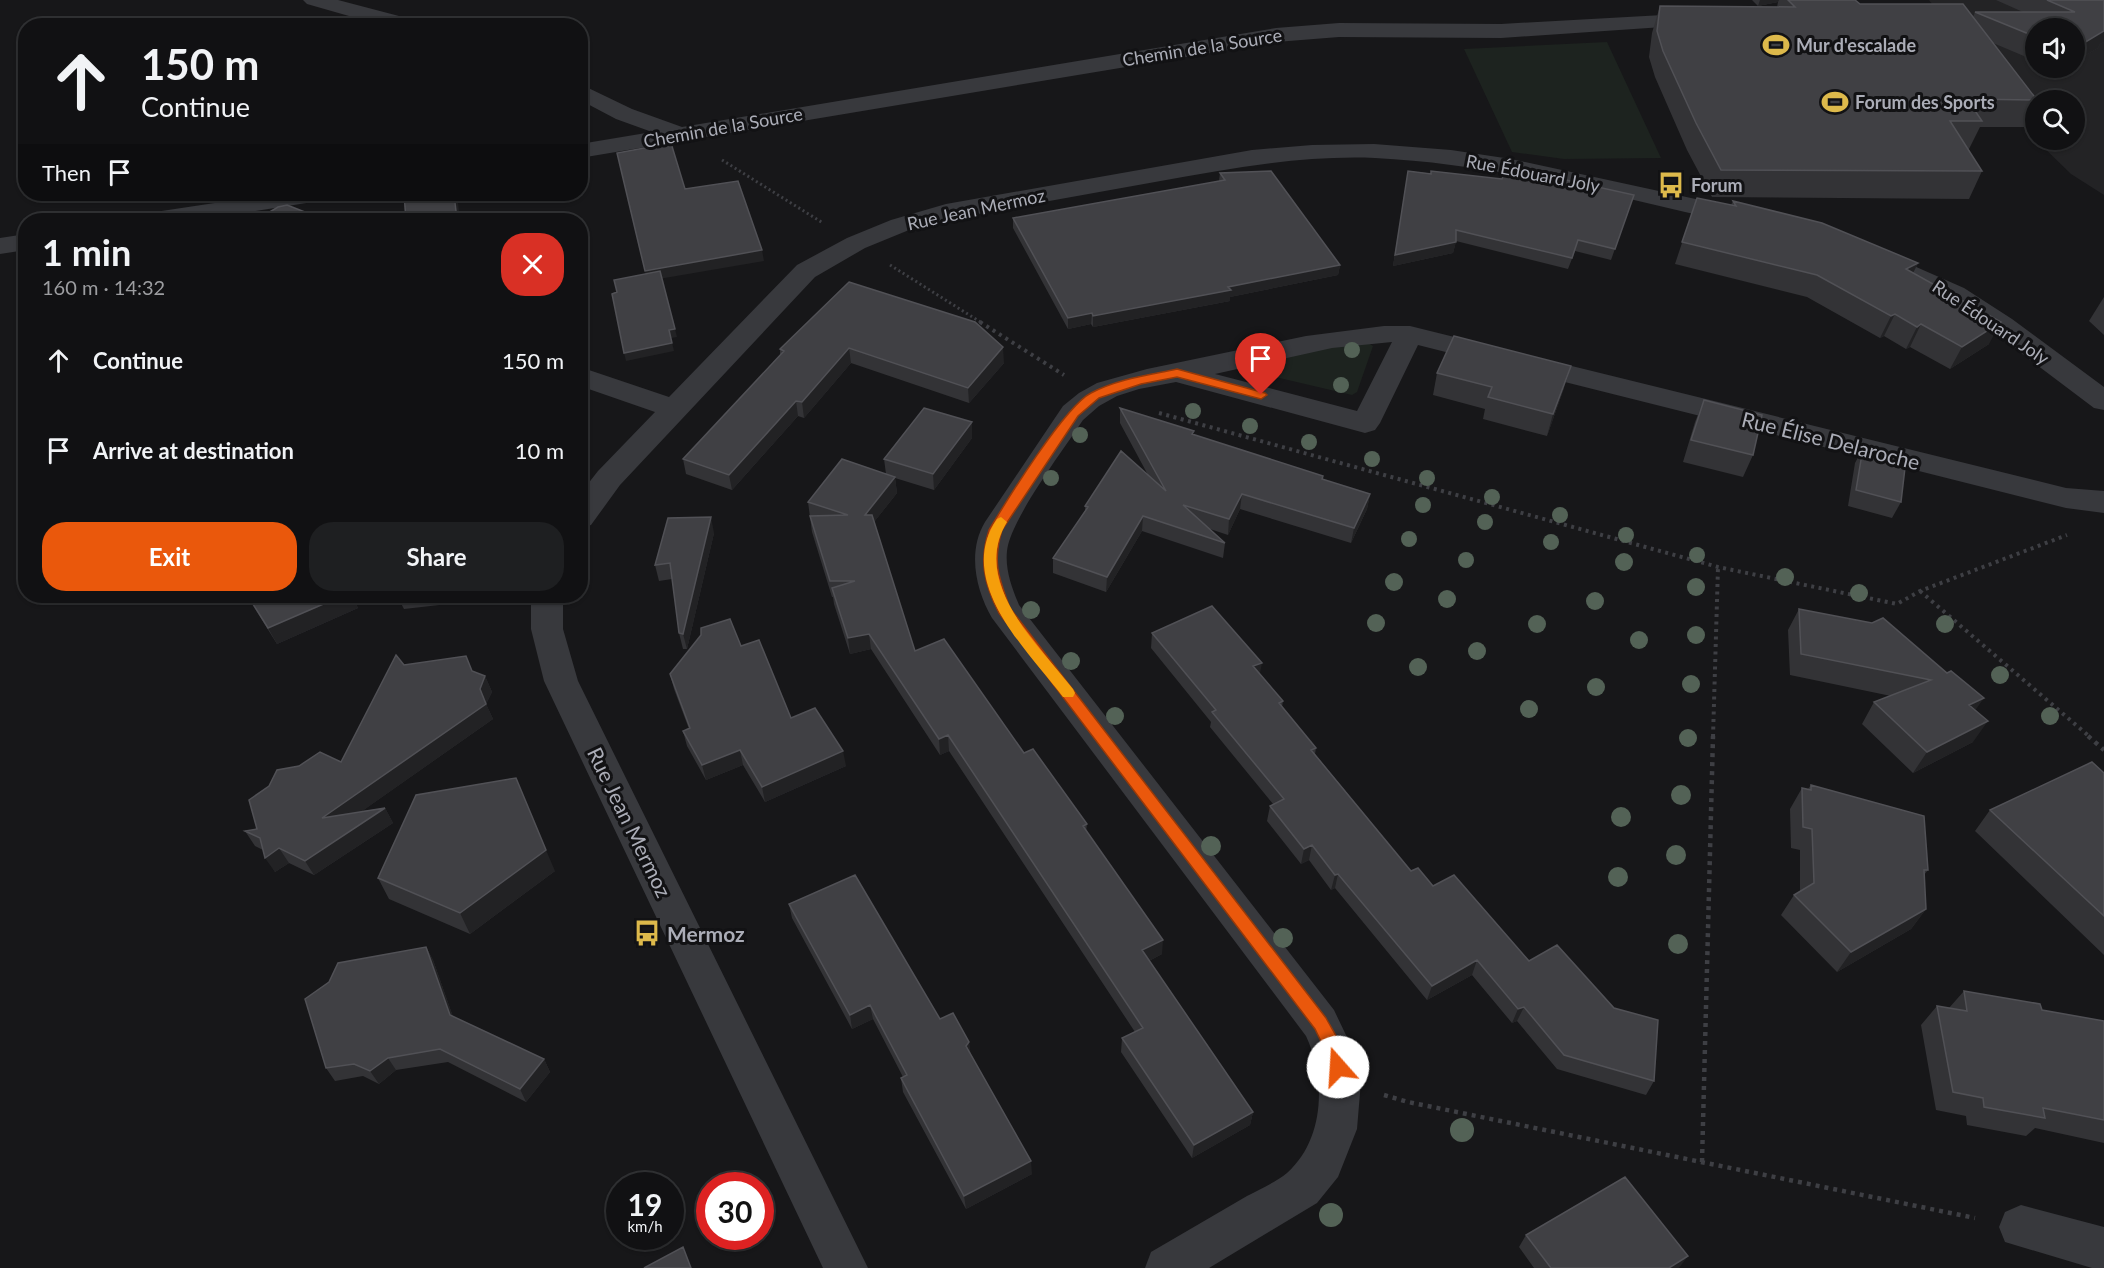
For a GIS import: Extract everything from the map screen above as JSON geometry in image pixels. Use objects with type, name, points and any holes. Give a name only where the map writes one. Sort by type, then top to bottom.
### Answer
[{"type":"street","points":[[314,0],[380,18]]},
{"type":"street","name":"Chemin de la Source","points":[[588,150],[1276,34],[1339,30],[1404,38],[1720,17]]},
{"type":"street","points":[[588,95],[624,114],[681,135]]},
{"type":"street","name":"Rue Édouard Joly","points":[[1446,147],[1511,166],[1759,221]]},
{"type":"street","name":"Rue Jean Mermoz","points":[[588,506],[609,478],[806,271],[856,243],[900,225],[946,212],[1252,158],[1312,152],[1446,147]]},
{"type":"street","points":[[199,213],[275,201]]},
{"type":"street","points":[[0,246],[18,243]]},
{"type":"street","name":"Rue Édouard Joly","points":[[1852,248],[1916,273],[1955,294],[2002,325],[2104,401]]},
{"type":"street","name":"Rue Élise Delaroche","points":[[1167,1268],[1302,1188],[1323,1162],[1336,1129],[1340,1081],[1335,1054],[1320,1023],[1004,610],[990,573],[989,550],[996,530],[1073,413],[1095,395],[1139,381],[1343,339],[1387,333],[1410,334],[2067,498],[2104,502]]},
{"type":"street","points":[[1177,373],[1365,423],[1410,334]]},
{"type":"street","points":[[588,379],[674,409]]},
{"type":"street","name":"Rue Jean Mermoz","points":[[547,603],[548,628],[561,681],[846,1268]]},
{"type":"street","points":[[2021,1227],[2104,1249]]},
{"type":"path","points":[[1702,1162],[1718,567]]},
{"type":"path","points":[[1920,591],[2104,750]]},
{"type":"path","points":[[1340,1081],[1408,1102],[2021,1227]]},
{"type":"shaded area","points":[[1929,0],[2104,0],[2104,195],[2071,174],[2046,150],[2085,150],[2085,90],[2025,90],[2025,128]]},
{"type":"shaded area","points":[[1607,42],[1661,158],[1564,159],[1512,152],[1464,49]]},
{"type":"shaded area","points":[[1361,339],[1373,346],[1357,392],[1352,395],[1246,370],[1246,366]]},
{"type":"building","name":"Forum des Sports","points":[[1788,0],[1855,0],[1860,4],[1963,4],[2029,90],[2025,90],[2025,100],[1967,99],[1982,121],[1950,121],[1982,171],[1721,170],[1696,123],[1663,51],[1657,31],[1660,6],[1795,7]]},
{"type":"building","points":[[2047,0],[2104,0],[2104,31],[2085,42],[2085,18],[2025,18],[2025,32],[1975,12],[2075,12]]},
{"type":"building","points":[[671,143],[685,189],[738,181],[762,250],[645,271],[617,153]]},
{"type":"building","points":[[1507,167],[1634,195],[1615,249],[1578,240],[1572,258],[1456,230],[1456,242],[1395,255],[1408,171],[1431,174],[1431,171],[1502,179]]},
{"type":"building","points":[[1271,171],[1340,265],[1228,287],[1231,290],[1093,316],[1092,313],[1068,318],[1013,218],[1225,180],[1220,173]]},
{"type":"building","points":[[1697,198],[1736,206],[1733,201],[1822,223],[1918,263],[1906,269],[2001,322],[1962,347],[1921,324],[1917,327],[1895,314],[1891,316],[1817,275],[1682,242]]},
{"type":"building","points":[[405,201],[455,201],[456,213],[405,213]]},
{"type":"building","points":[[287,205],[305,213],[268,213]]},
{"type":"building","points":[[660,271],[675,329],[669,330],[672,343],[624,353],[612,294],[617,292],[614,280]]},
{"type":"building","points":[[849,282],[975,322],[1003,347],[968,388],[849,348],[802,402],[796,401],[729,475],[683,459],[784,351],[780,349]]},
{"type":"building","points":[[1454,336],[1571,366],[1553,414],[1488,397],[1492,387],[1437,373]]},
{"type":"building","points":[[1704,400],[1762,415],[1753,455],[1691,440]]},
{"type":"building","points":[[924,408],[972,422],[933,474],[884,459]]},
{"type":"building","points":[[1120,408],[1194,431],[1192,434],[1323,476],[1322,479],[1370,494],[1354,528],[1242,494],[1229,519],[1183,505],[1225,543],[1143,516],[1107,577],[1053,558],[1088,507],[1085,506],[1121,451],[1166,491]]},
{"type":"building","points":[[1863,448],[1906,459],[1901,502],[1856,490]]},
{"type":"building","points":[[842,459],[895,477],[865,515],[872,515],[915,651],[944,639],[1024,753],[1033,749],[1087,824],[1083,826],[1163,940],[1142,950],[1253,1112],[1194,1145],[1122,1038],[1143,1028],[948,735],[939,739],[869,634],[848,638],[832,588],[855,581],[830,581],[810,516],[848,515],[808,502]]},
{"type":"building","points":[[711,517],[683,634],[679,633],[670,563],[655,565],[668,518]]},
{"type":"building","points":[[252,603],[326,603],[268,628]]},
{"type":"building","points":[[1212,606],[1262,663],[1253,666],[1283,701],[1279,703],[1316,748],[1311,750],[1411,871],[1418,868],[1433,886],[1454,875],[1529,961],[1557,945],[1614,1008],[1658,1020],[1654,1081],[1564,1055],[1524,1007],[1518,1009],[1477,960],[1432,986],[1338,874],[1335,875],[1312,845],[1304,849],[1270,806],[1284,799],[1212,712],[1216,710],[1152,633]]},
{"type":"building","points":[[1799,609],[1872,623],[1883,618],[1947,673],[1951,671],[1984,698],[1969,705],[1988,721],[1927,752],[1874,702],[1931,680],[1801,654]]},
{"type":"building","points":[[730,619],[741,646],[759,640],[791,718],[815,708],[843,751],[762,787],[740,750],[702,765],[683,731],[690,728],[670,674],[701,635],[701,628]]},
{"type":"building","points":[[396,655],[404,665],[466,656],[472,671],[485,676],[480,689],[486,704],[322,818],[385,808],[305,861],[279,848],[265,858],[260,838],[245,831],[257,829],[249,800],[269,786],[277,770],[299,766],[320,752],[341,762]]},
{"type":"building","points":[[2092,762],[2104,773],[2104,916],[1990,810]]},
{"type":"building","points":[[516,778],[546,850],[460,913],[378,878],[416,795]]},
{"type":"building","points":[[1811,785],[1924,816],[1928,870],[1924,870],[1926,909],[1851,952],[1794,895],[1814,883],[1812,829],[1803,827],[1802,788],[1811,790]]},
{"type":"building","points":[[855,875],[940,1019],[953,1013],[969,1042],[966,1046],[1031,1161],[964,1196],[901,1078],[907,1075],[870,1005],[850,1015],[789,904]]},
{"type":"building","points":[[426,947],[450,1015],[544,1059],[520,1089],[440,1049],[388,1058],[370,1071],[354,1064],[326,1068],[305,999],[329,982],[338,963]]},
{"type":"building","points":[[1964,991],[2040,1004],[2042,1010],[2104,1021],[2104,1120],[2043,1108],[2045,1118],[1984,1107],[1983,1098],[1953,1092],[1937,1006],[1967,1011]]},
{"type":"building","points":[[1625,1177],[1688,1256],[1669,1268],[1551,1268],[1526,1235]]},
{"type":"building","points":[[677,1250],[684,1250],[691,1268],[644,1268]]},
{"type":"slow traffic","points":[[1001,522],[989,550],[990,573],[1004,610],[1068,693]]},
{"type":"place","name":"Mur d'escalade","points":[[1776,45]]},
{"type":"place","name":"Forum des Sports","points":[[1835,102]]},
{"type":"place","name":"Forum","points":[[1671,185]]},
{"type":"place","name":"Mermoz","points":[[647,933]]},
{"type":"route","points":[[1261,395],[1177,373],[1139,381],[1095,395],[1073,413],[996,530],[989,550],[990,573],[1004,610],[1320,1023],[1335,1054],[1338,1067]]}]
